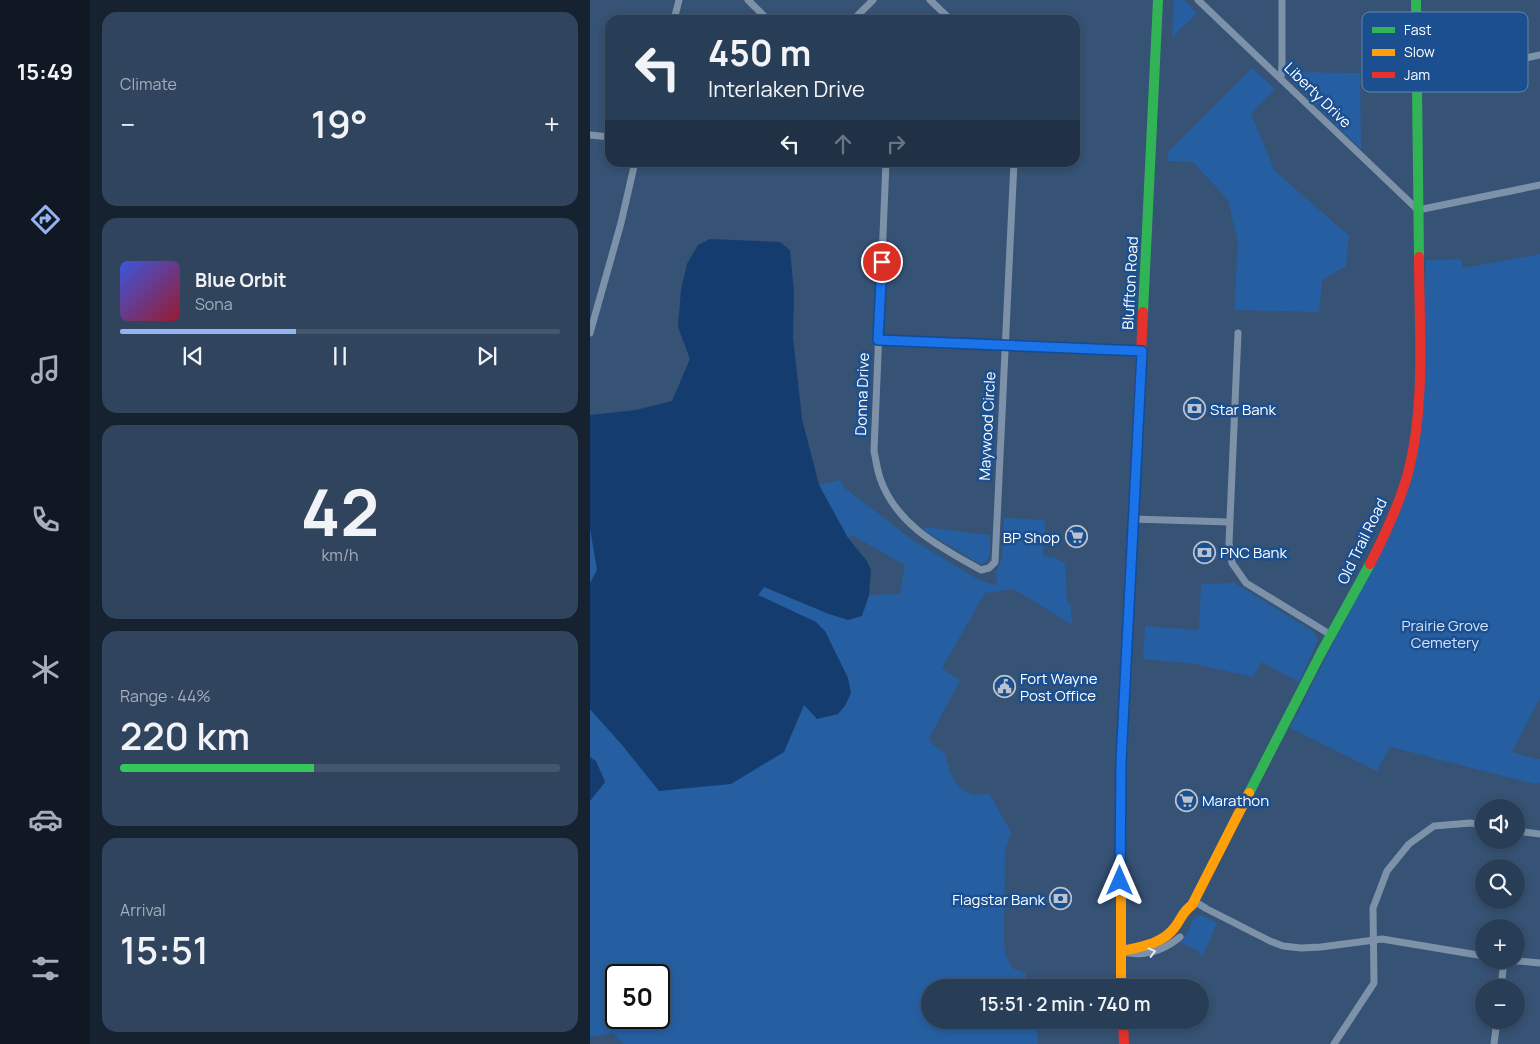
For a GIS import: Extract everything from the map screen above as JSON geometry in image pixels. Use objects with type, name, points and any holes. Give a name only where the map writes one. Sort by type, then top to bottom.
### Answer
[{"type":"street","points":[[675,15],[679,0]]},
{"type":"street","points":[[748,0],[763,15]]},
{"type":"street","points":[[858,15],[873,0]]},
{"type":"street","points":[[930,0],[946,15]]},
{"type":"street","name":"Bluffton Road","points":[[1121,979],[1121,762],[1158,0]]},
{"type":"street","name":"Liberty Drive","points":[[1198,0],[1418,210]]},
{"type":"street","points":[[1281,78],[1282,0]]},
{"type":"street","name":"Old Trail Road","points":[[1120,951],[1157,943],[1175,928],[1186,908],[1193,903],[1331,634],[1385,534],[1398,504],[1408,474],[1414,442],[1420,384],[1417,92]]},
{"type":"street","points":[[590,135],[605,136]]},
{"type":"street","points":[[590,333],[621,223],[634,167]]},
{"type":"street","name":"Donna Drive","points":[[884,167],[874,451],[880,477],[896,507],[916,530],[934,544],[981,570],[989,568]]},
{"type":"street","name":"Maywood Circle","points":[[989,568],[995,562],[1014,167]]},
{"type":"street","points":[[1418,210],[1540,185]]},
{"type":"street","points":[[1238,332],[1228,543],[1232,563],[1246,583],[1331,634]]},
{"type":"street","points":[[878,340],[1142,351]]},
{"type":"street","points":[[1133,519],[1229,522]]},
{"type":"street","points":[[1334,1044],[1374,983],[1373,908],[1387,871],[1409,844],[1434,826],[1475,824]]},
{"type":"street","points":[[1525,832],[1540,834]]},
{"type":"street","points":[[1193,903],[1283,946],[1301,948],[1382,939],[1475,954]]},
{"type":"street","points":[[1120,951],[1146,954],[1172,944],[1180,937]]},
{"type":"street","points":[[1525,962],[1540,963]]},
{"type":"street","points":[[1123,1029],[1124,1044]]},
{"type":"street","points":[[1494,1044],[1496,1029]]},
{"type":"green space","points":[[1174,0],[1184,0],[1197,13],[1172,37]]},
{"type":"green space","points":[[1252,68],[1275,89],[1251,114],[1275,171],[1349,236],[1346,266],[1322,280],[1319,312],[1234,310],[1238,243],[1228,200],[1193,162],[1167,161],[1168,152]]},
{"type":"green space","points":[[1293,72],[1360,73],[1361,149],[1294,83]]},
{"type":"green space","name":"Prairie Grove Cemetery","points":[[1540,254],[1540,698],[1512,752],[1540,759],[1540,783],[1535,784],[1390,747],[1377,771],[1290,728],[1368,575],[1420,436],[1424,399],[1426,260],[1461,259],[1463,268]]},
{"type":"green space","points":[[840,480],[845,488],[911,539],[981,581],[997,585],[996,572],[1002,559],[1004,518],[1045,520],[1043,556],[1053,557],[1065,563],[1067,602],[1071,605],[1072,625],[1014,589],[985,593],[942,668],[960,681],[929,738],[931,743],[945,753],[953,778],[958,785],[971,794],[989,793],[1011,832],[1005,850],[1005,954],[1012,968],[1025,973],[1027,979],[921,979],[921,1029],[1037,1029],[1038,1044],[624,1044],[612,1033],[590,1037],[590,801],[605,782],[596,761],[590,757],[590,709],[622,745],[784,752],[804,705],[851,693],[848,678],[825,631],[758,595],[765,587],[829,614],[862,616],[869,595],[900,594],[905,565],[852,535],[848,538],[819,485]]},
{"type":"green space","points":[[922,527],[990,535],[989,557],[984,563],[980,564],[925,531]]},
{"type":"green space","points":[[590,528],[597,570],[590,583]]},
{"type":"green space","points":[[1235,583],[1314,632],[1318,640],[1299,682],[1261,662],[1253,677],[1194,664],[1143,659],[1145,626],[1199,630],[1201,584]]},
{"type":"green space","points":[[1202,915],[1217,923],[1202,957],[1198,951],[1182,943],[1195,917]]},
{"type":"shaded area","points":[[710,239],[780,242],[790,250],[794,293],[793,338],[802,419],[819,485],[848,538],[867,561],[871,570],[869,595],[862,616],[848,620],[764,587],[758,595],[816,622],[825,631],[848,678],[851,693],[845,706],[838,714],[817,719],[804,705],[784,752],[731,784],[659,791],[590,709],[590,583],[597,570],[590,528],[590,415],[636,410],[672,401],[690,359],[678,327],[681,290],[687,264],[698,245]]},
{"type":"shaded area","points":[[590,757],[596,761],[605,782],[590,801]]},
{"type":"traffic: fast","points":[[1143,312],[1158,0]]},
{"type":"traffic: fast","points":[[1416,0],[1416,12]]},
{"type":"traffic: fast","points":[[1417,92],[1419,257]]},
{"type":"traffic: fast","points":[[1249,793],[1321,653],[1370,564]]},
{"type":"traffic: slow","points":[[1121,979],[1121,775],[1131,559]]},
{"type":"traffic: slow","points":[[1121,951],[1158,941],[1175,927],[1184,912],[1192,905],[1249,793]]},
{"type":"traffic: jam","points":[[1370,564],[1400,497],[1414,447],[1420,366],[1419,257]]},
{"type":"traffic: jam","points":[[1131,559],[1143,312]]},
{"type":"traffic: jam","points":[[1123,1029],[1124,1044]]},
{"type":"place","name":"Star Bank","points":[[1194,409]]},
{"type":"place","name":"BP Shop","points":[[1076,537]]},
{"type":"place","name":"PNC Bank","points":[[1204,552]]},
{"type":"place","name":"Fort Wayne Post Office","points":[[1004,687]]},
{"type":"place","name":"Marathon","points":[[1186,800]]},
{"type":"place","name":"Flagstar Bank","points":[[1061,899]]},
{"type":"route","points":[[882,262],[878,340],[1142,351],[1121,762],[1120,881]]}]
